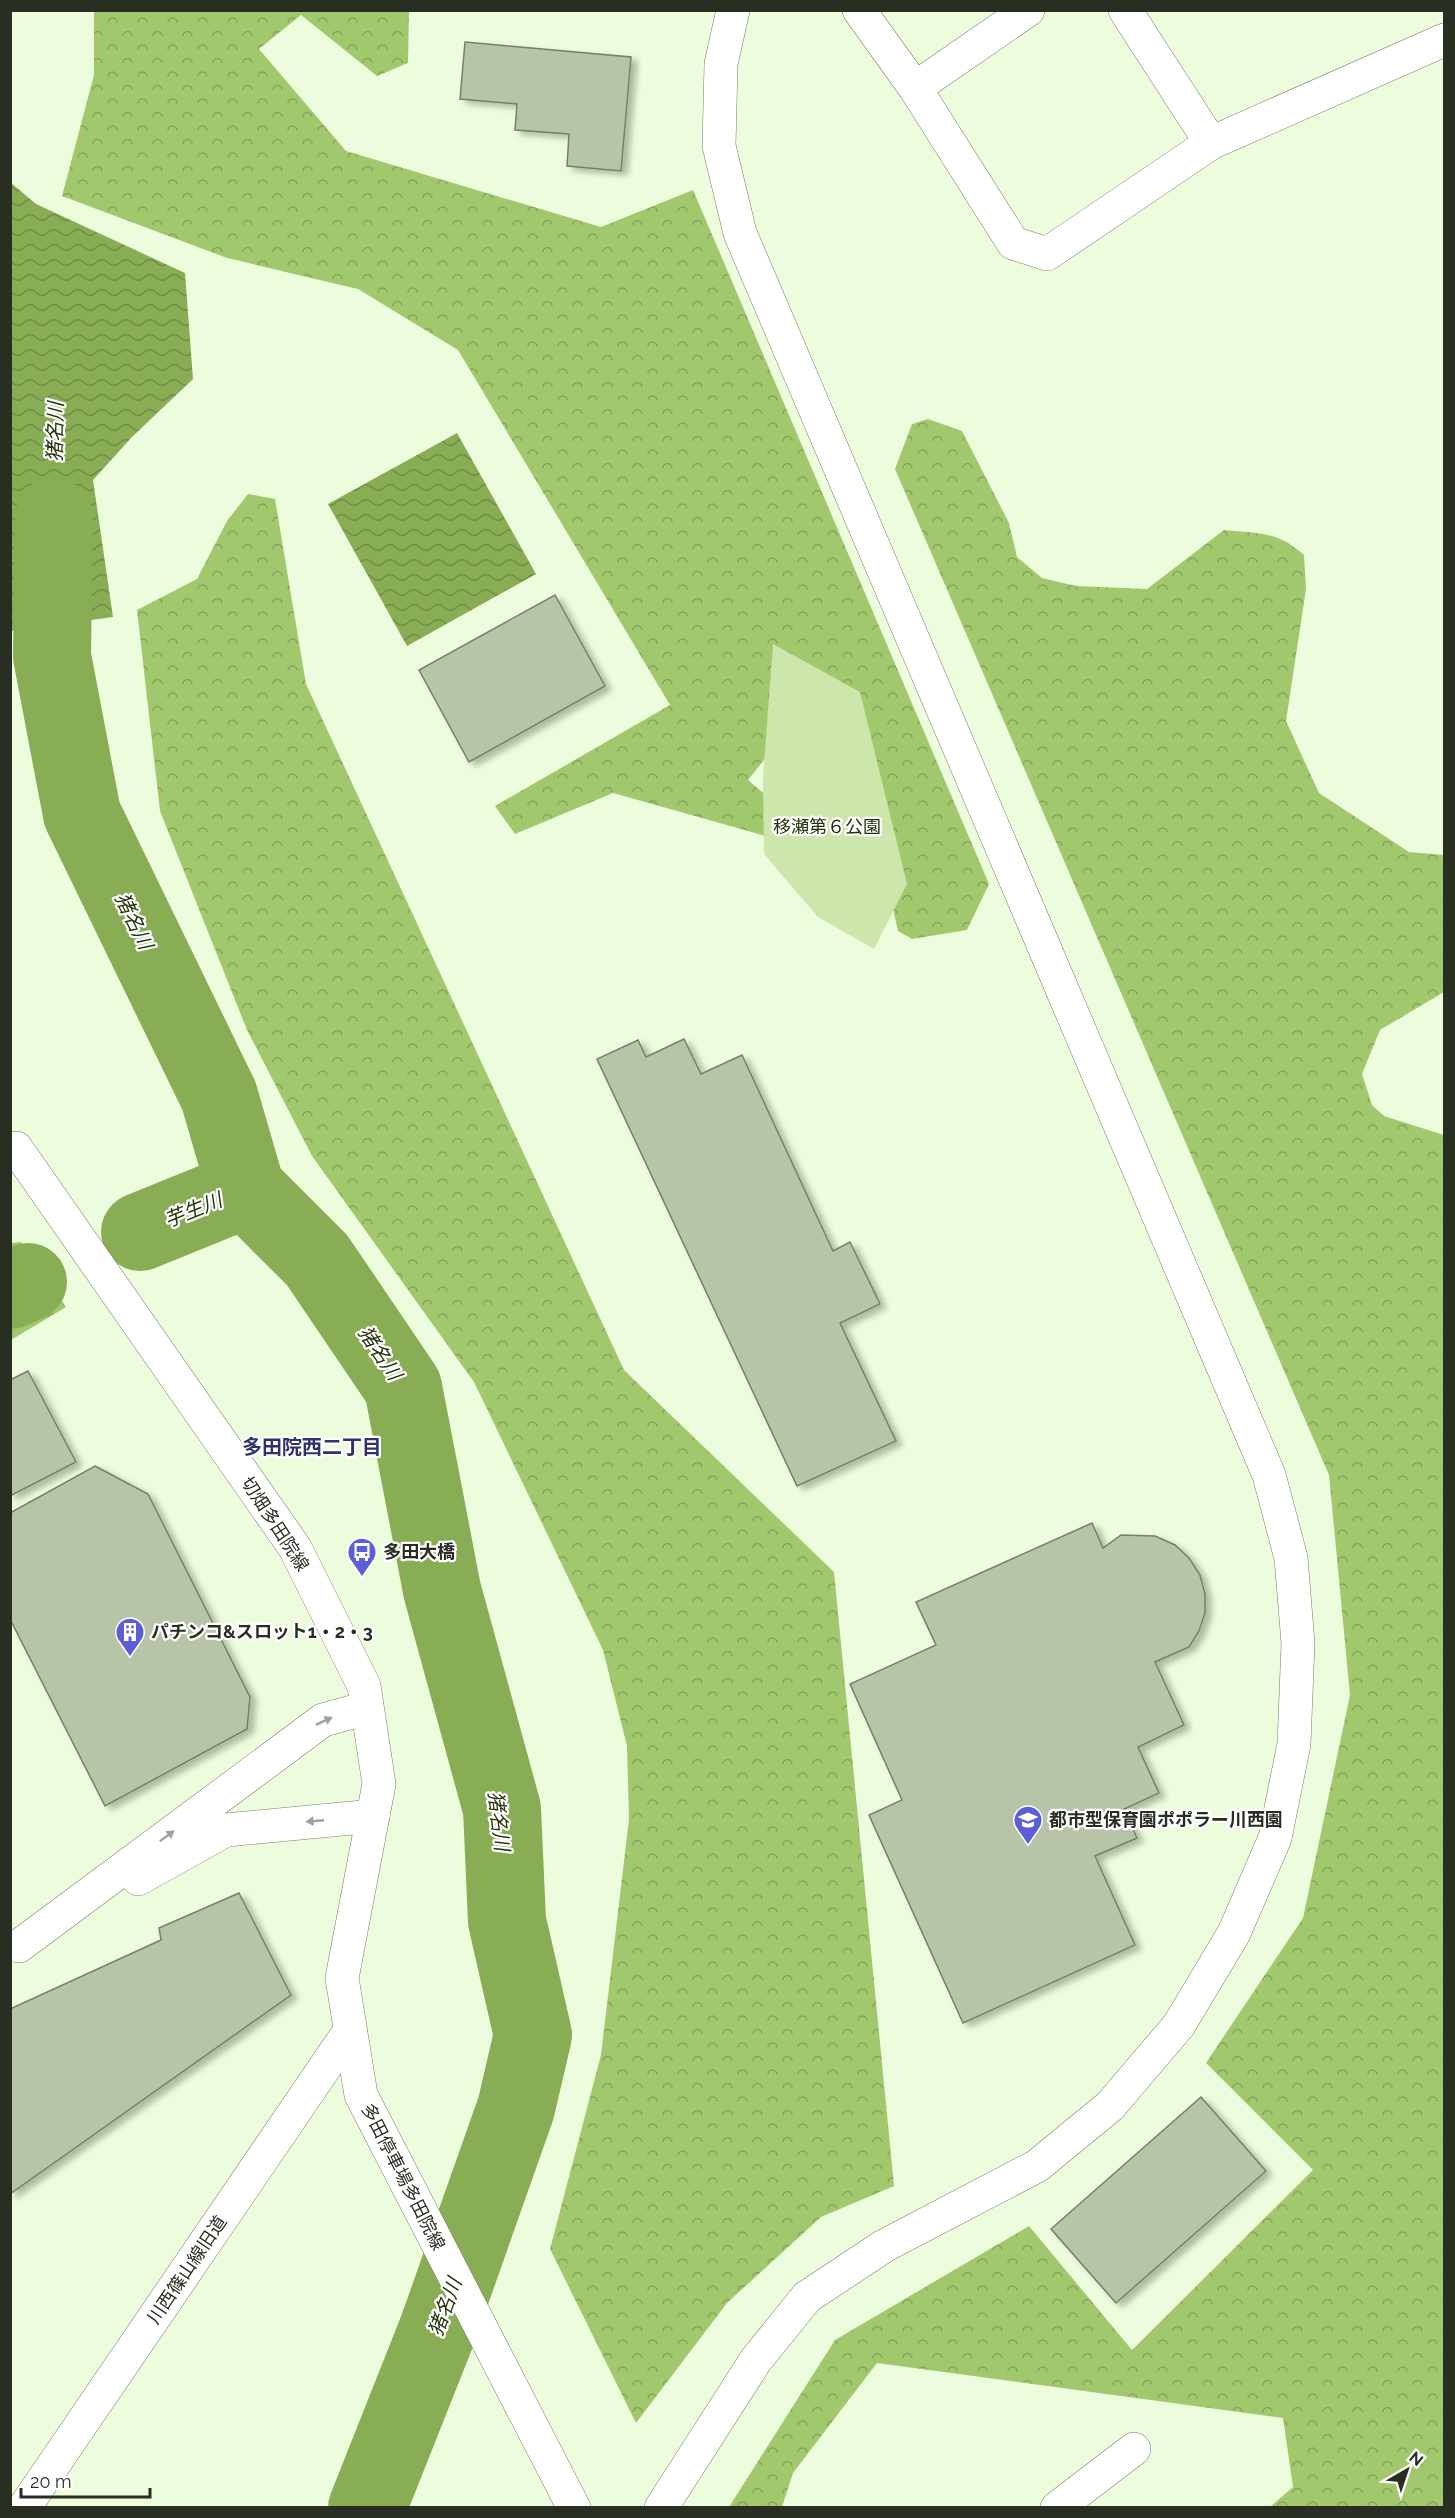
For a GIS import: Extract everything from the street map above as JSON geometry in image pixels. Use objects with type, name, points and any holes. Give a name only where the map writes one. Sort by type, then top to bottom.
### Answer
[{"type":"street","points":[[661,2508],[756,2360],[807,2297],[884,2246],[1037,2166],[1110,2106],[1179,2025],[1234,1933],[1275,1838],[1294,1744],[1298,1643],[1291,1558],[1269,1475],[740,233],[719,146],[721,64],[733,10]]},
{"type":"street","points":[[859,10],[915,88],[1013,243],[1047,254],[1211,143],[1444,40]]},
{"type":"street","points":[[915,88],[1028,10]]},
{"type":"street","points":[[1125,10],[1211,143]]},
{"type":"street","name":"切畑多田院線","points":[[12,1146],[295,1548],[364,1686],[379,1784],[342,1978],[349,2032]]},
{"type":"street","points":[[15,1948],[323,1720],[367,1708]]},
{"type":"street","points":[[15,1948],[226,1830],[373,1816]]},
{"type":"street","name":"多田停車場多田院線","points":[[349,2032],[361,2095],[573,2505]]},
{"type":"street","name":"川西篠山線旧道","points":[[24,2508],[349,2032]]},
{"type":"street","points":[[1057,2508],[1134,2449]]},
{"type":"green space","points":[[94,10],[409,11],[408,63],[377,76],[301,15],[259,49],[346,151],[601,227],[693,190],[989,884],[967,930],[912,939],[898,931],[845,694],[802,712],[748,780],[796,821],[787,842],[613,793],[515,834],[495,806],[670,705],[458,350],[358,289],[227,258],[62,196],[94,75]]},
{"type":"green space","points":[[928,419],[962,431],[1009,523],[1017,557],[1042,578],[1076,586],[1147,589],[1224,530],[1276,537],[1304,555],[1306,589],[1286,721],[1319,793],[1409,852],[1444,855],[1444,992],[1380,1030],[1362,1074],[1372,1105],[1384,1116],[1444,1135],[1444,2507],[1270,2507],[1293,2487],[1283,2418],[877,2363],[793,2473],[782,2507],[729,2507],[835,2340],[1029,2226],[1132,2350],[1313,2170],[1206,2063],[1303,1918],[1350,1695],[1329,1475],[895,469],[912,424]]},
{"type":"green space","points":[[248,494],[275,499],[306,684],[624,1370],[834,1572],[894,2186],[821,2217],[727,2303],[636,2423],[550,2249],[601,2055],[629,1819],[627,1746],[603,1650],[474,1382],[312,1156],[247,1030],[160,811],[137,610],[197,579],[227,521]]},
{"type":"green space","name":"移瀬第６公園","points":[[773,644],[860,692],[907,884],[874,949],[818,917],[764,854],[763,778]]},
{"type":"green space","points":[[21,1242],[66,1307],[11,1340],[11,1243]]},
{"type":"water","points":[[10,182],[36,204],[185,273],[193,379],[132,437],[93,480],[113,617],[11,631]]},
{"type":"water","points":[[457,433],[536,574],[407,646],[328,504]]},
{"type":"building","points":[[465,42],[631,57],[621,171],[567,166],[569,134],[515,130],[517,104],[460,99]]},
{"type":"building","points":[[555,595],[605,686],[469,762],[419,670]]},
{"type":"building","points":[[684,1039],[701,1074],[742,1055],[833,1251],[850,1242],[880,1304],[840,1323],[896,1441],[797,1486],[597,1059],[638,1040],[646,1057]]},
{"type":"building","points":[[28,1371],[76,1462],[10,1496],[10,1380]]},
{"type":"building","name":"パチンコ&スロット1・2・3","points":[[95,1466],[148,1494],[250,1697],[247,1729],[105,1806],[10,1619],[10,1513]]},
{"type":"building","points":[[1092,1523],[1103,1548],[1121,1535],[1155,1536],[1175,1545],[1189,1558],[1200,1575],[1205,1594],[1205,1613],[1199,1631],[1189,1647],[1155,1662],[1184,1725],[1138,1747],[1159,1793],[1124,1809],[1137,1838],[1095,1856],[1135,1945],[963,2023],[869,1815],[902,1800],[850,1684],[936,1645],[916,1602]]},
{"type":"building","points":[[239,1893],[291,1995],[10,2194],[10,2009],[161,1940],[159,1928]]},
{"type":"building","points":[[1201,2097],[1266,2171],[1116,2303],[1051,2229]]},
{"type":"waterway","name":"猪名川","points":[[54,517],[52,656],[82,814],[219,1096],[246,1189],[317,1260],[403,1387],[442,1590],[502,1809],[507,1921],[533,2035],[516,2108],[438,2329],[367,2508]]},
{"type":"waterway","name":"芋生川","points":[[140,1232],[246,1189]]},
{"type":"waterway","name":"芋生川","points":[[10,1290],[28,1282]]},
{"type":"place","name":"多田大橋","points":[[362,1578]]},
{"type":"place","name":"パチンコ&スロット1・2・3","points":[[130,1658]]},
{"type":"place","name":"都市型保育園ポポラー川西園","points":[[1028,1846]]},
{"type":"district","name":"多田院西二丁目","points":[[312,1447]]}]
